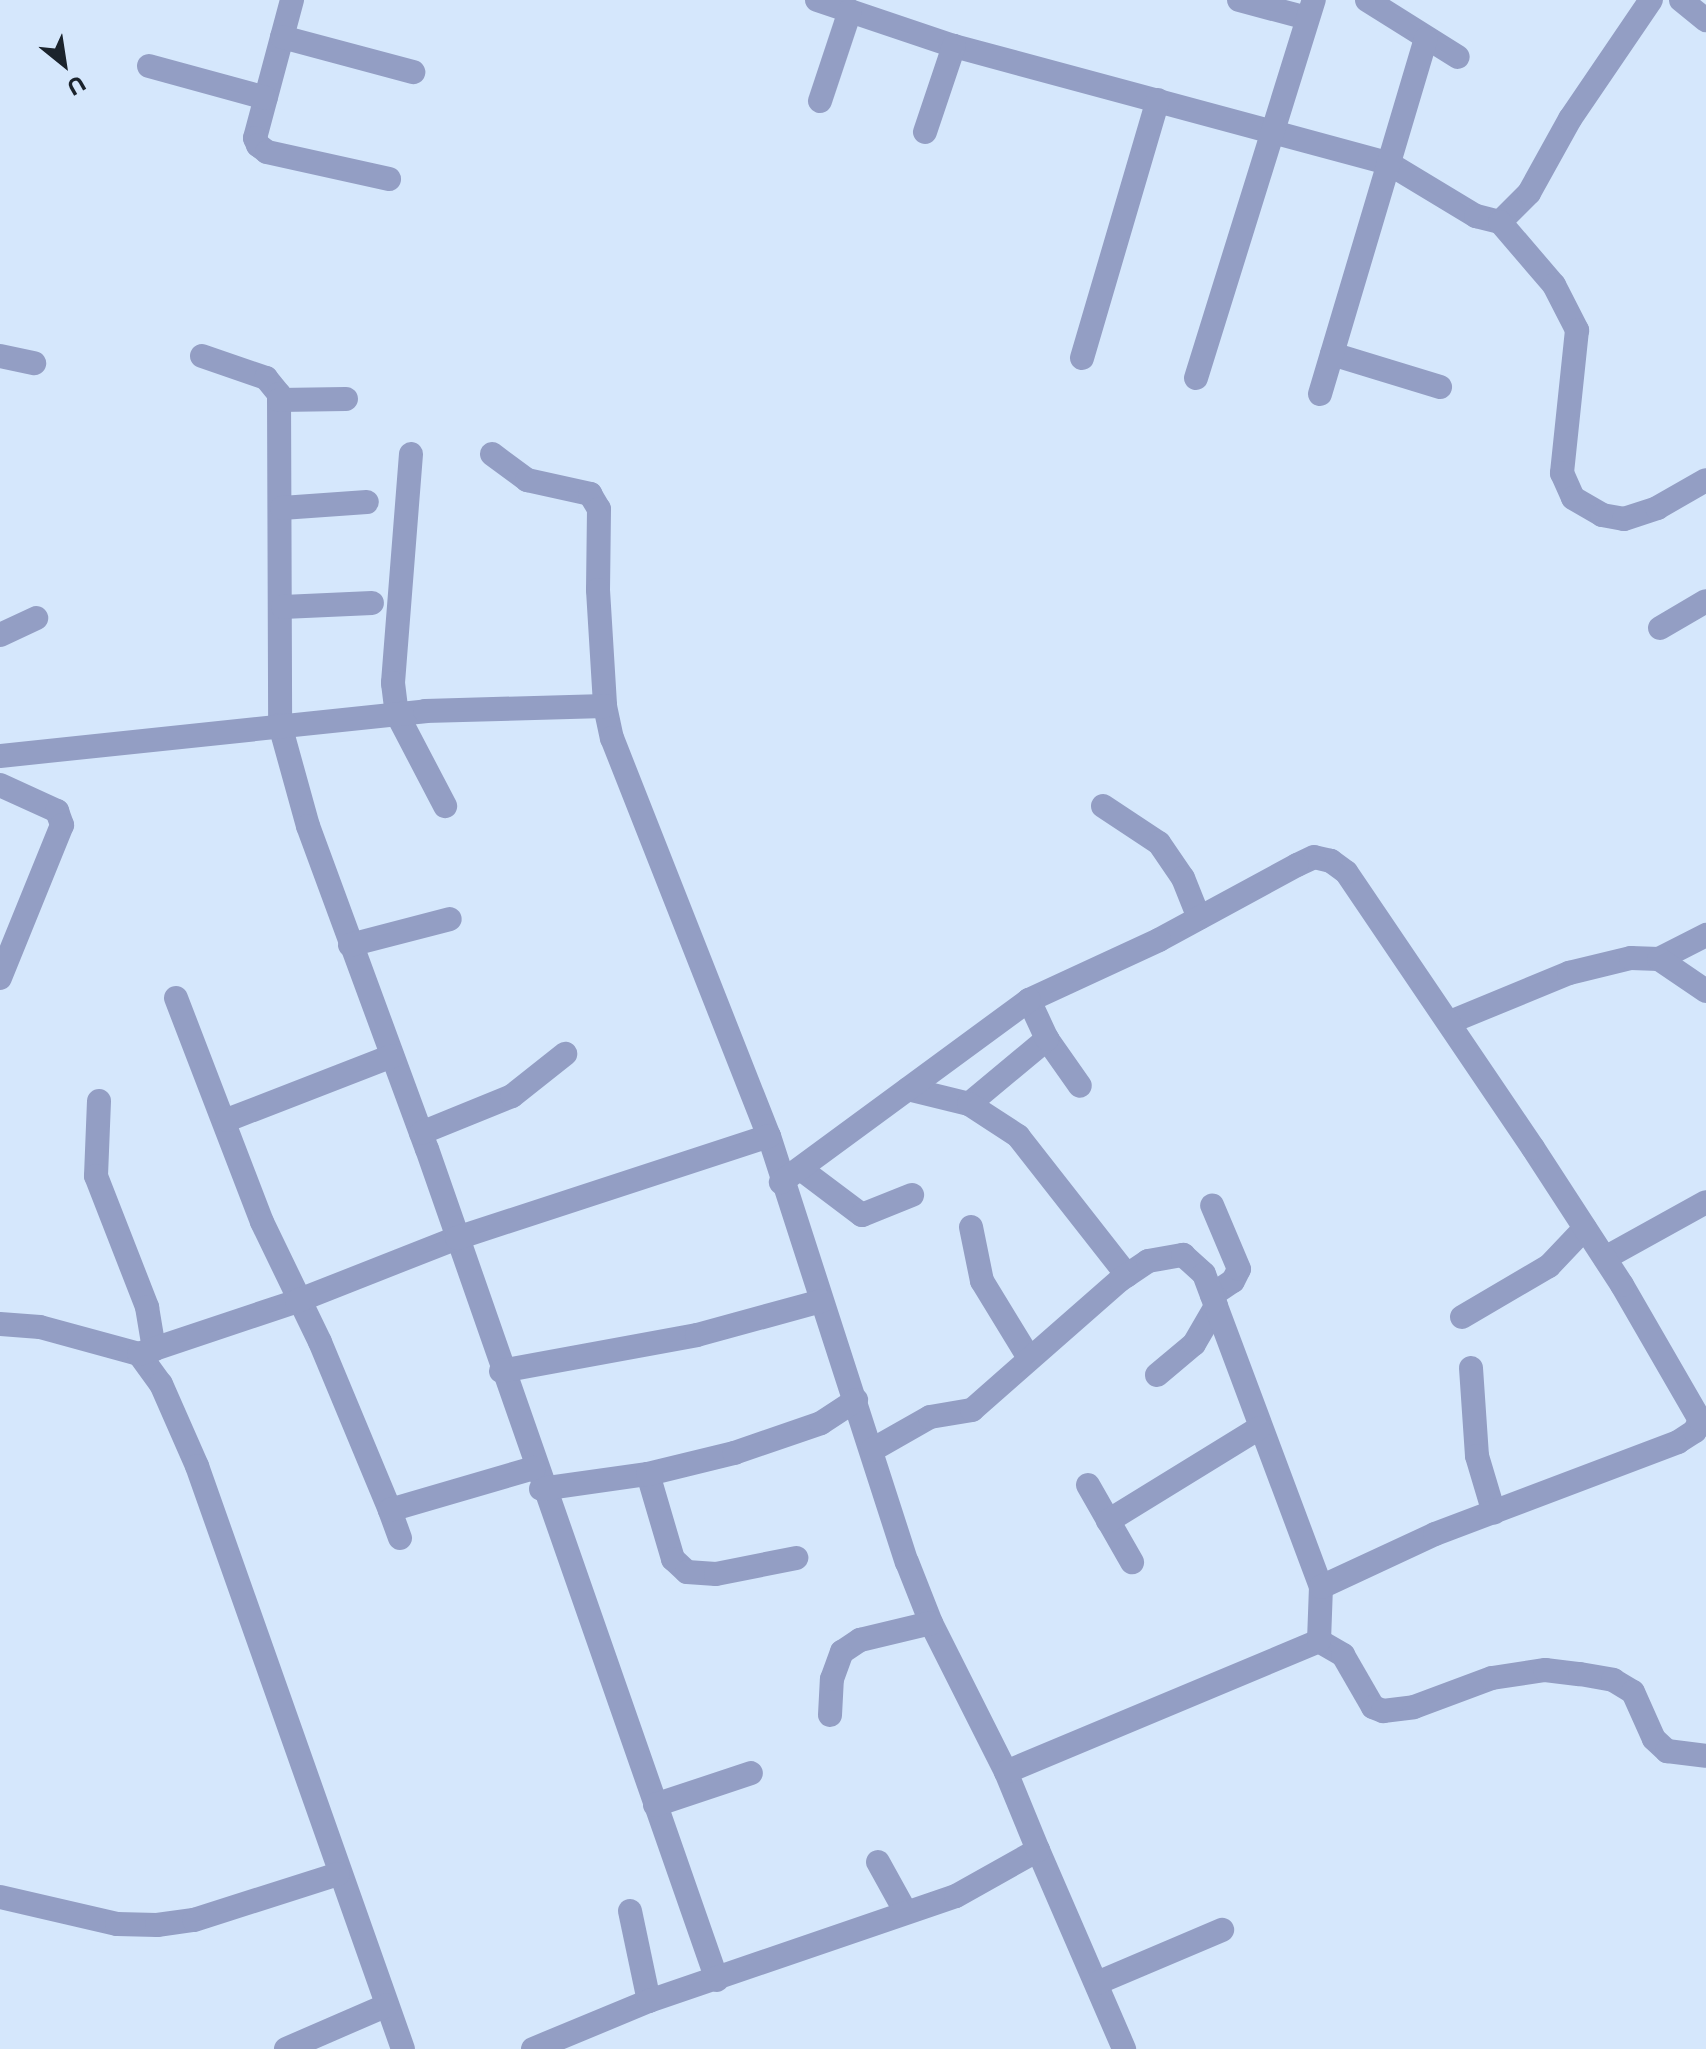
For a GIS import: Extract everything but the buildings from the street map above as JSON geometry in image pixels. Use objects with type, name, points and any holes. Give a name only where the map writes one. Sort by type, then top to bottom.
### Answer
[{"type":"street","points":[[817,0],[954,46],[1388,163],[1476,216],[1500,222],[1554,285],[1577,330],[1562,473],[1573,498],[1602,515],[1624,519],[1657,508],[1706,480]]},
{"type":"street","points":[[1196,378],[1269,130],[1311,9],[1239,0]]},
{"type":"street","points":[[1367,0],[1458,57]]},
{"type":"street","points":[[1500,222],[1529,193],[1570,119],[1651,0]]},
{"type":"street","points":[[1681,0],[1706,20]]},
{"type":"street","points":[[289,1],[255,138],[267,152],[389,179]]},
{"type":"street","points":[[820,101],[850,11]]},
{"type":"street","points":[[282,37],[413,72]]},
{"type":"street","points":[[1320,394],[1426,39]]},
{"type":"street","points":[[925,132],[954,46]]},
{"type":"street","points":[[149,66],[266,98]]},
{"type":"street","points":[[1082,358],[1158,100]]},
{"type":"street","points":[[1332,354],[1440,387]]},
{"type":"street","points":[[0,356],[34,363]]},
{"type":"street","points":[[202,356],[266,378],[279,400],[283,607],[280,725],[308,826],[421,1133],[537,1478],[717,1980]]},
{"type":"street","points":[[279,400],[346,399]]},
{"type":"street","points":[[411,454],[395,606],[397,714],[445,806]]},
{"type":"street","points":[[492,454],[527,480],[590,494],[596,500],[605,706],[612,738],[769,1136],[791,1176],[821,1301],[931,1623],[1006,1772],[1124,2049]]},
{"type":"street","points":[[282,508],[367,502]]},
{"type":"street","points":[[1660,628],[1706,601]]},
{"type":"street","points":[[283,607],[372,603]]},
{"type":"street","points":[[0,635],[36,618]]},
{"type":"street","points":[[0,756],[397,714],[605,706]]},
{"type":"street","points":[[0,785],[57,811],[62,825],[0,978]]},
{"type":"street","points":[[1103,806],[1159,843],[1179,870],[1199,918]]},
{"type":"street","points":[[791,1176],[1029,1000],[1199,918],[1314,857],[1331,861],[1346,872],[1450,1022],[1605,1258],[1696,1405],[1700,1420],[1695,1431],[1678,1442],[1494,1513],[1321,1587]]},
{"type":"street","points":[[350,945],[450,919]]},
{"type":"street","points":[[1450,1022],[1599,964],[1659,959],[1706,935]]},
{"type":"street","points":[[1659,959],[1706,991]]},
{"type":"street","points":[[176,998],[227,1120],[262,1222],[400,1538]]},
{"type":"street","points":[[1029,1000],[1047,1039],[1080,1086]]},
{"type":"street","points":[[969,1104],[1047,1039]]},
{"type":"street","points":[[421,1133],[512,1096],[565,1054]]},
{"type":"street","points":[[227,1120],[392,1056]]},
{"type":"street","points":[[908,1089],[969,1104],[1018,1136],[1127,1275]]},
{"type":"street","points":[[99,1101],[96,1176],[147,1307],[147,1352],[197,1466],[338,1874],[403,2049]]},
{"type":"street","points":[[0,1324],[40,1327],[147,1352],[297,1301],[457,1238],[769,1136]]},
{"type":"street","points":[[791,1176],[862,1215],[912,1195]]},
{"type":"street","points":[[1605,1258],[1706,1202]]},
{"type":"street","points":[[1157,1375],[1194,1344],[1214,1301],[1233,1281],[1239,1269],[1212,1205]]},
{"type":"street","points":[[971,1227],[982,1281],[1029,1358]]},
{"type":"street","points":[[1462,1317],[1549,1266],[1585,1228]]},
{"type":"street","points":[[872,1450],[919,1421],[972,1410],[1127,1275],[1148,1261],[1183,1255],[1204,1274],[1259,1428],[1321,1587],[1319,1641]]},
{"type":"street","points":[[501,1371],[697,1335],[821,1301]]},
{"type":"street","points":[[1471,1368],[1477,1456],[1494,1513]]},
{"type":"street","points":[[390,1510],[537,1478],[648,1474],[786,1437],[821,1423],[856,1400]]},
{"type":"street","points":[[1108,1521],[1259,1428]]},
{"type":"street","points":[[648,1474],[673,1559],[687,1572],[716,1574],[796,1558]]},
{"type":"street","points":[[1088,1485],[1132,1562]]},
{"type":"street","points":[[830,1715],[832,1679],[842,1652],[860,1640],[931,1623]]},
{"type":"street","points":[[1319,1641],[1343,1655],[1373,1707],[1383,1711],[1414,1707],[1492,1678],[1545,1670],[1580,1674],[1613,1680],[1633,1692],[1654,1739],[1667,1751],[1706,1756]]},
{"type":"street","points":[[1006,1772],[1319,1641]]},
{"type":"street","points":[[655,1805],[751,1773]]},
{"type":"street","points":[[533,2049],[649,2001],[956,1896],[1038,1850]]},
{"type":"street","points":[[878,1862],[905,1911]]},
{"type":"street","points":[[0,1897],[117,1924],[157,1925],[194,1920],[338,1874]]},
{"type":"street","points":[[630,1911],[649,2001]]},
{"type":"street","points":[[1097,1983],[1222,1930]]},
{"type":"street","points":[[286,2049],[387,2005]]}]
